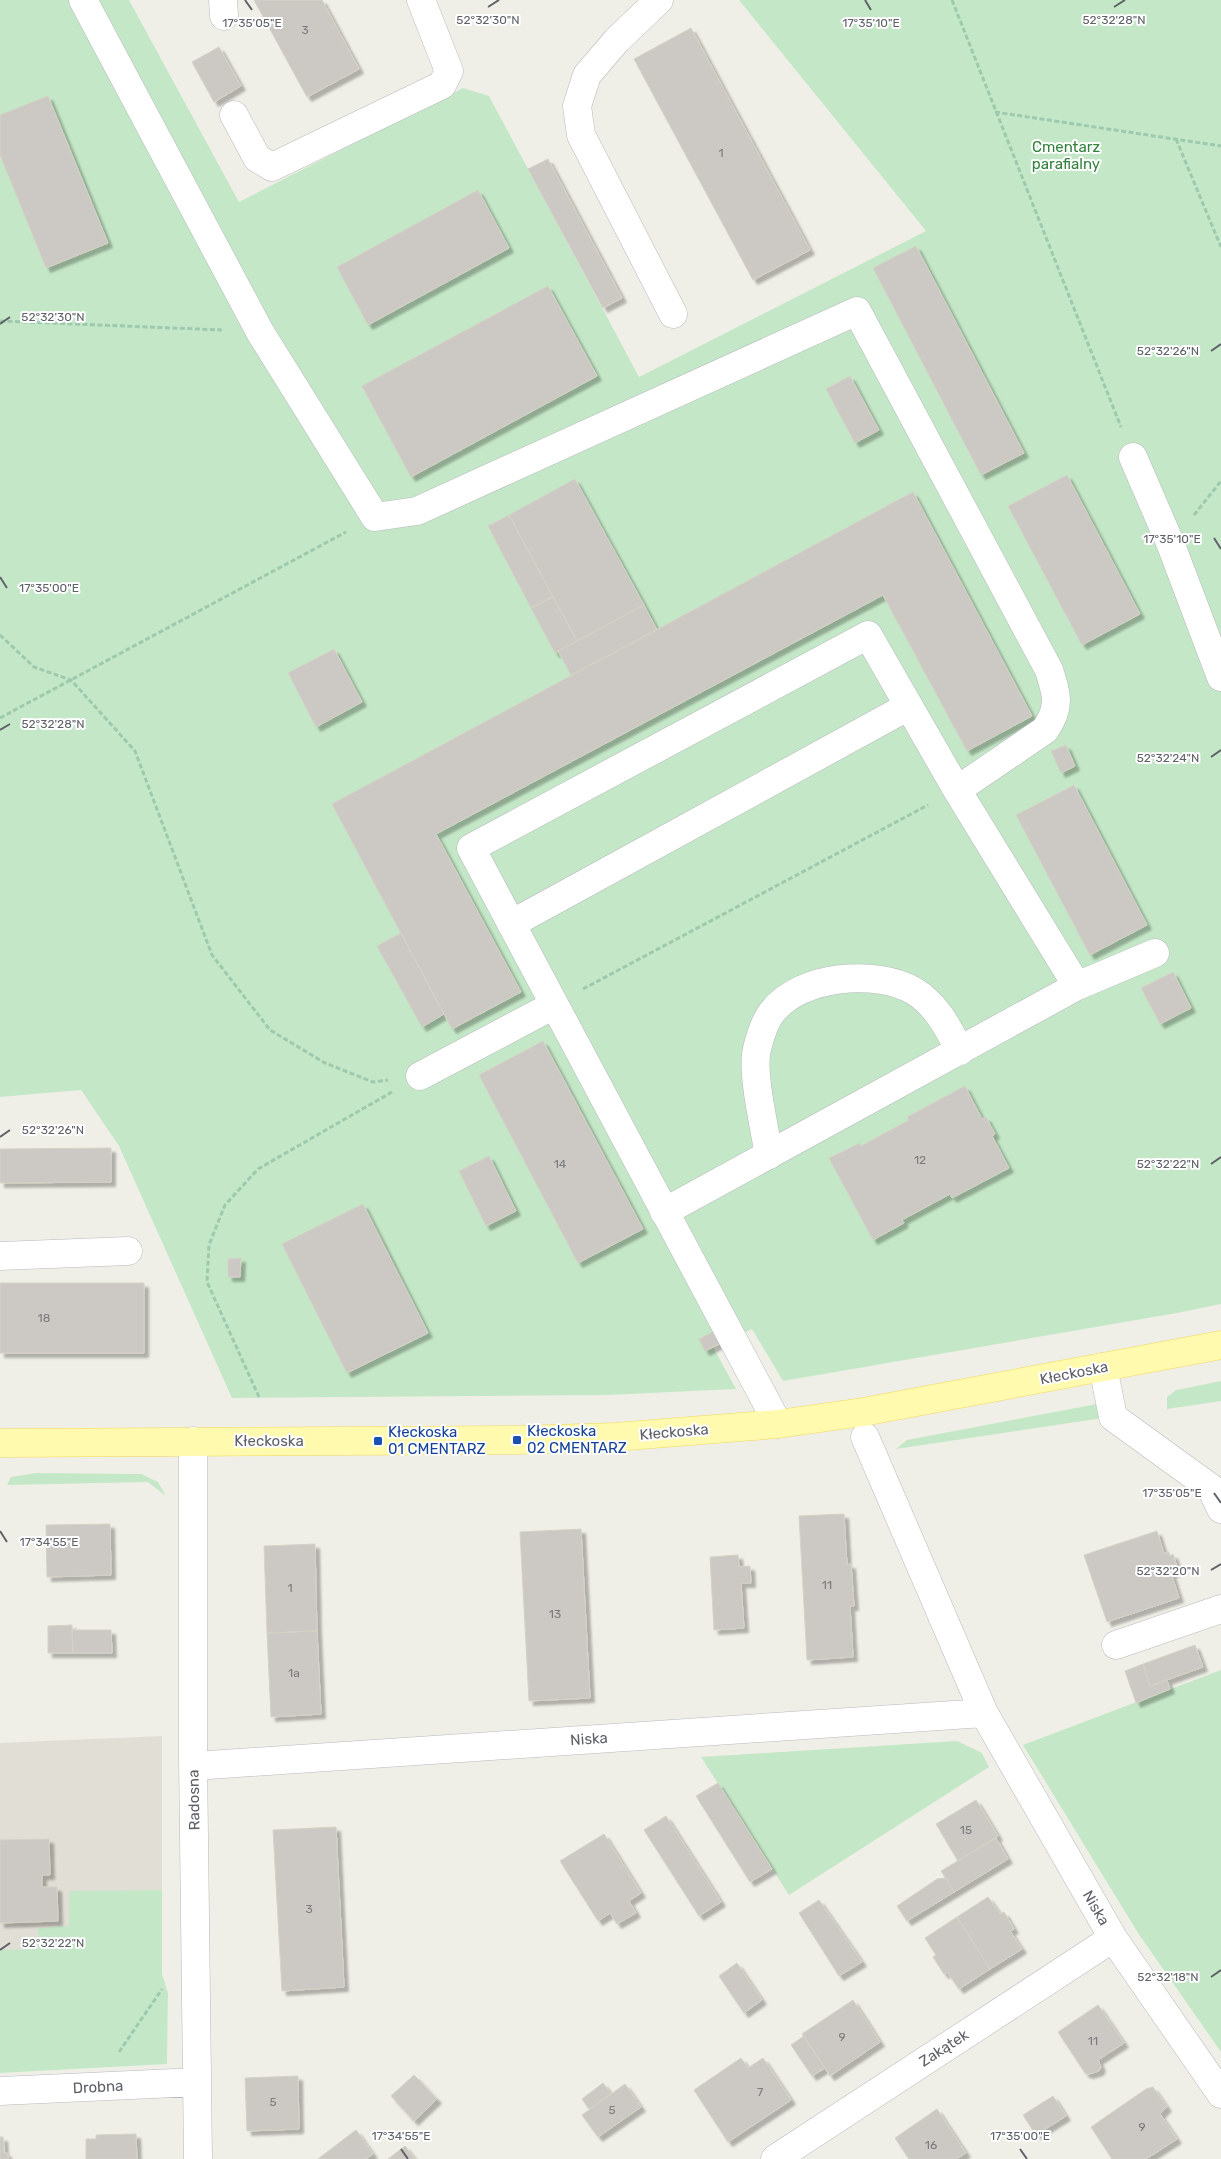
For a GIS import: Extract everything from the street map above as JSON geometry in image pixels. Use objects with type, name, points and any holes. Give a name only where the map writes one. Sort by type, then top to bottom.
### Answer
[{"type":"main road","name":"Kłeckoska","points":[[0,1443],[527,1440],[615,1437],[778,1424],[863,1412],[1221,1345]]},
{"type":"street","points":[[83,0],[260,332],[375,517],[417,512],[857,311],[1049,670],[1056,693],[1054,717],[1045,730],[957,790]]},
{"type":"street","points":[[234,115],[257,158],[272,167],[442,85],[449,71],[421,0]]},
{"type":"street","points":[[659,0],[617,40],[587,75],[577,106],[581,134],[673,314]]},
{"type":"street","points":[[1133,457],[1170,545],[1221,676]]},
{"type":"street","points":[[778,1424],[472,848],[868,635],[957,790],[1077,986]]},
{"type":"street","points":[[511,924],[909,706]]},
{"type":"street","points":[[664,1212],[1077,986],[1155,953]]},
{"type":"street","points":[[770,1155],[758,1092],[756,1052],[773,1011],[791,996],[838,979],[857,976],[879,978],[897,983],[916,992],[940,1013],[960,1050]]},
{"type":"street","points":[[420,1076],[554,1005]]},
{"type":"street","points":[[0,1256],[128,1251]]},
{"type":"street","points":[[1103,1367],[1112,1417],[1218,1496]]},
{"type":"street","name":"Niska","points":[[865,1437],[984,1713],[1113,1938],[1221,2094]]},
{"type":"street","name":"Radosna","points":[[193,1442],[198,2159]]},
{"type":"street","points":[[1116,1645],[1221,1609]]},
{"type":"street","name":"Niska","points":[[194,1766],[984,1713]]},
{"type":"street","name":"Zakątek","points":[[775,2159],[1113,1938]]},
{"type":"street","name":"Drobna","points":[[0,2091],[196,2082]]},
{"type":"path","points":[[952,0],[994,112],[1133,457]]},
{"type":"path","points":[[994,112],[1221,146]]},
{"type":"path","points":[[1176,140],[1221,247]]},
{"type":"path","points":[[0,321],[260,332]]},
{"type":"path","points":[[0,718],[375,517]]},
{"type":"path","points":[[0,635],[34,667],[71,680],[135,751],[212,955],[270,1030],[326,1064],[373,1082],[420,1076]]},
{"type":"path","points":[[554,1005],[957,790]]},
{"type":"path","points":[[259,1397],[207,1282],[209,1245],[225,1205],[258,1169],[420,1076]]},
{"type":"path","points":[[84,2088],[112,2061],[166,1983]]},
{"type":"shaded area","points":[[162,1736],[162,1974],[0,2058],[0,1743]]},
{"type":"green space","name":"Cmentarz parafialny","points":[[0,0],[129,0],[239,202],[463,88],[489,96],[639,377],[926,231],[739,0],[1221,0],[1221,1304],[783,1381],[752,1329],[713,1347],[736,1389],[607,1395],[232,1398],[119,1146],[81,1090],[0,1097]]},
{"type":"green space","points":[[1221,1381],[1221,1401],[1167,1409],[1167,1397],[1176,1390]]},
{"type":"green space","points":[[1097,1404],[1103,1418],[896,1449],[907,1440]]},
{"type":"green space","points":[[36,1473],[141,1474],[158,1482],[166,1496],[148,1482],[7,1485],[11,1477]]},
{"type":"green space","points":[[1221,1670],[1221,2052],[1138,1933],[1023,1745]]},
{"type":"green space","points":[[957,1741],[982,1753],[989,1767],[789,1895],[701,1757]]},
{"type":"green space","points":[[162,1890],[162,1974],[168,1993],[167,2064],[0,2073],[0,1950],[38,1949],[38,1928],[69,1926],[69,1891]]},
{"type":"building","points":[[254,0],[322,0],[359,69],[307,97]]},
{"type":"building","points":[[691,28],[810,250],[753,280],[634,59]]},
{"type":"building","points":[[219,47],[241,86],[214,102],[192,62]]},
{"type":"building","points":[[48,96],[108,243],[46,268],[0,155],[0,115]]},
{"type":"building","points":[[548,159],[622,298],[603,308],[528,169]]},
{"type":"building","points":[[478,190],[509,248],[368,325],[337,267]]},
{"type":"building","points":[[916,246],[1024,453],[981,475],[873,268]]},
{"type":"building","points":[[548,286],[597,376],[411,477],[362,386]]},
{"type":"building","points":[[850,376],[879,430],[855,443],[826,389]]},
{"type":"building","points":[[1067,475],[1140,614],[1082,645],[1008,506]]},
{"type":"building","points":[[575,479],[644,605],[577,641],[509,515]]},
{"type":"building","points":[[913,492],[1032,716],[967,751],[883,595],[436,834],[521,992],[452,1029],[332,804]]},
{"type":"building","points":[[509,515],[553,597],[531,608],[488,526]]},
{"type":"building","points":[[553,597],[577,641],[555,653],[531,608]]},
{"type":"building","points":[[644,605],[657,630],[571,675],[558,651]]},
{"type":"building","points":[[334,649],[362,702],[316,727],[288,673]]},
{"type":"building","points":[[1066,745],[1075,766],[1061,773],[1051,751]]},
{"type":"building","points":[[1074,785],[1147,925],[1090,955],[1016,815]]},
{"type":"building","points":[[401,933],[444,1014],[422,1027],[377,946]]},
{"type":"building","points":[[1173,972],[1191,1008],[1160,1024],[1141,988]]},
{"type":"building","points":[[543,1041],[643,1229],[578,1263],[479,1075]]},
{"type":"building","points":[[965,1086],[982,1119],[986,1117],[995,1134],[992,1136],[1009,1168],[952,1198],[950,1194],[902,1220],[904,1223],[873,1240],[829,1158],[860,1143],[861,1146],[909,1120],[907,1117]]},
{"type":"building","points":[[111,1148],[111,1182],[0,1183],[0,1149]]},
{"type":"building","points":[[489,1156],[516,1211],[486,1226],[459,1171]]},
{"type":"building","points":[[363,1204],[428,1333],[347,1373],[282,1244]]},
{"type":"building","points":[[241,1258],[240,1277],[228,1277],[228,1259]]},
{"type":"building","points":[[0,1283],[144,1283],[144,1353],[0,1353]]},
{"type":"building","points":[[716,1330],[721,1343],[705,1351],[699,1339]]},
{"type":"building","points":[[844,1514],[847,1565],[851,1564],[854,1606],[850,1606],[853,1657],[807,1660],[799,1516]]},
{"type":"building","points":[[110,1524],[111,1575],[47,1577],[46,1525]]},
{"type":"building","points":[[581,1529],[590,1698],[529,1701],[520,1532]]},
{"type":"building","points":[[1157,1531],[1164,1554],[1169,1552],[1170,1556],[1173,1554],[1177,1567],[1173,1568],[1175,1572],[1171,1573],[1179,1598],[1107,1622],[1084,1555]]},
{"type":"building","points":[[315,1544],[317,1631],[267,1633],[264,1546]]},
{"type":"building","points":[[738,1555],[739,1567],[750,1566],[751,1583],[741,1583],[744,1628],[714,1630],[710,1557]]},
{"type":"building","points":[[72,1625],[73,1653],[48,1653],[48,1626]]},
{"type":"building","points":[[72,1630],[111,1630],[112,1653],[73,1653]]},
{"type":"building","points":[[317,1631],[321,1714],[271,1717],[267,1633]]},
{"type":"building","points":[[1195,1645],[1203,1667],[1150,1686],[1143,1664]]},
{"type":"building","points":[[1143,1664],[1150,1686],[1167,1680],[1170,1689],[1136,1703],[1125,1671]]},
{"type":"building","points":[[718,1783],[772,1869],[750,1882],[696,1796]]},
{"type":"building","points":[[976,1800],[998,1836],[958,1861],[936,1824]]},
{"type":"building","points":[[666,1816],[721,1902],[699,1916],[644,1830]]},
{"type":"building","points":[[336,1827],[344,1987],[282,1991],[273,1830]]},
{"type":"building","points":[[604,1834],[641,1893],[629,1901],[636,1913],[617,1924],[610,1913],[598,1921],[560,1861]]},
{"type":"building","points":[[996,1838],[1008,1859],[954,1892],[941,1871]]},
{"type":"building","points":[[49,1839],[50,1875],[42,1875],[42,1887],[57,1887],[58,1921],[0,1923],[0,1840]]},
{"type":"building","points":[[946,1878],[954,1892],[907,1921],[897,1906],[937,1879]]},
{"type":"building","points":[[988,1897],[1000,1914],[1004,1912],[1014,1929],[1010,1931],[1022,1949],[990,1969],[957,1917]]},
{"type":"building","points":[[819,1900],[862,1962],[839,1976],[799,1913]]},
{"type":"building","points":[[957,1917],[990,1969],[959,1989],[947,1972],[944,1974],[933,1957],[936,1955],[925,1938]]},
{"type":"building","points":[[737,1963],[762,2000],[744,2013],[719,1976]]},
{"type":"building","points":[[853,2000],[880,2042],[830,2076],[802,2034]]},
{"type":"building","points":[[1098,2005],[1124,2043],[1098,2060],[1101,2067],[1099,2071],[1089,2074],[1085,2073],[1058,2032]]},
{"type":"building","points":[[804,2036],[825,2068],[812,2076],[791,2045]]},
{"type":"building","points":[[741,2058],[748,2068],[763,2058],[791,2100],[728,2142],[694,2090]]},
{"type":"building","points":[[414,2075],[437,2099],[414,2121],[391,2096]]},
{"type":"building","points":[[298,2076],[299,2129],[247,2131],[245,2078]]},
{"type":"building","points":[[603,2083],[611,2094],[589,2109],[582,2099]]},
{"type":"building","points":[[625,2084],[641,2107],[598,2137],[582,2115]]},
{"type":"building","points":[[1153,2087],[1167,2107],[1160,2114],[1177,2139],[1146,2159],[1112,2159],[1091,2127],[1146,2089]]},
{"type":"building","points":[[1053,2096],[1066,2116],[1036,2135],[1023,2115]]},
{"type":"building","points":[[937,2109],[966,2153],[956,2159],[909,2159],[895,2138]]},
{"type":"building","points":[[356,2130],[373,2154],[366,2159],[318,2159]]},
{"type":"building","points":[[136,2134],[137,2159],[86,2159],[86,2139],[96,2139],[96,2135]]},
{"type":"building","points":[[0,2137],[3,2137],[4,2153],[7,2153],[8,2159],[0,2159]]},
{"type":"building","points":[[405,2146],[415,2159],[388,2159]]},
{"type":"place","name":"Kłeckoska 02 CMENTARZ","points":[[517,1440]]},
{"type":"place","name":"Kłeckoska 01 CMENTARZ","points":[[378,1441]]}]
